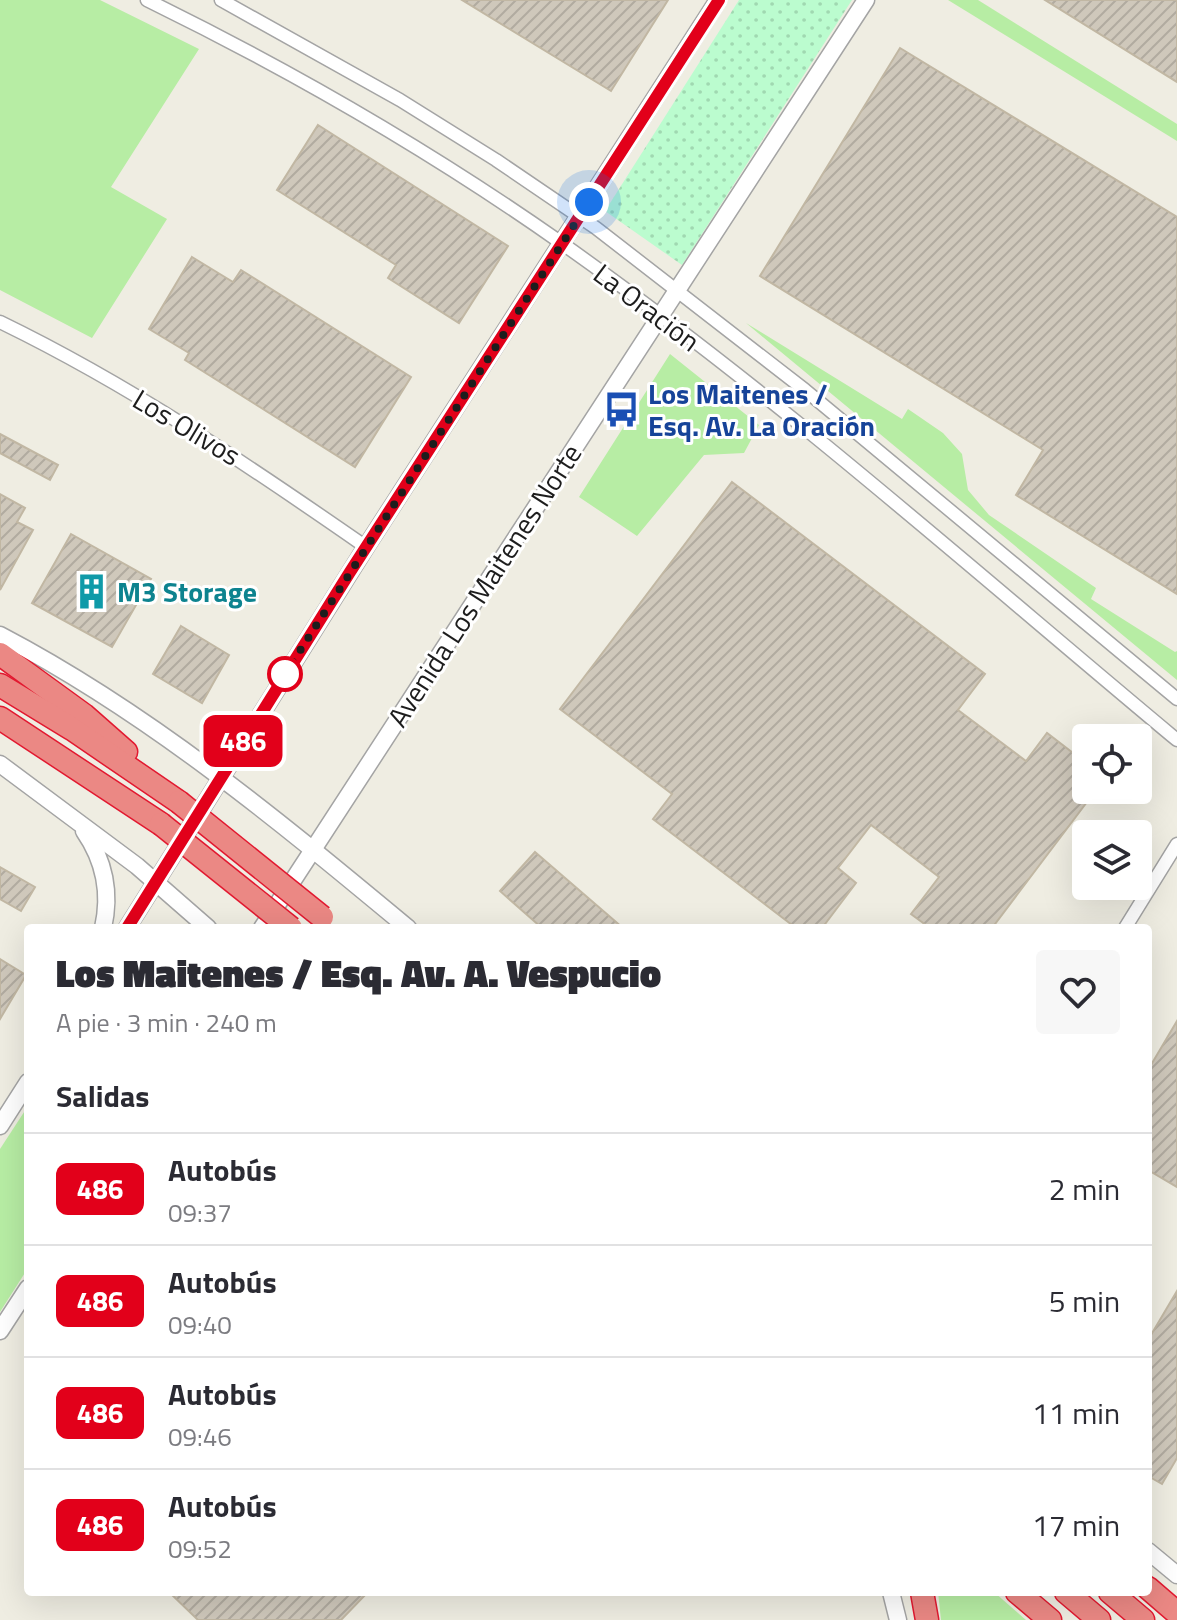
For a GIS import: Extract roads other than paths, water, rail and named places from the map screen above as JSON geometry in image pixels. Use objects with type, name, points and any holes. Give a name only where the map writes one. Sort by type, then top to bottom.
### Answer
[{"type":"highway","points":[[0,654],[103,731],[171,796],[329,922]]},
{"type":"highway","points":[[0,685],[171,796]]},
{"type":"highway","points":[[0,718],[161,824],[286,924]]},
{"type":"highway","points":[[1152,1592],[1177,1611]]},
{"type":"highway","points":[[923,1596],[927,1620]]},
{"type":"highway","points":[[1022,1596],[1050,1620]]},
{"type":"highway","points":[[1071,1596],[1099,1620]]},
{"type":"highway","points":[[1115,1596],[1143,1620]]},
{"type":"street","name":"La Oración","points":[[147,0],[334,99],[448,168],[562,244],[778,407],[1177,740]]},
{"type":"street","name":"La Oración","points":[[221,0],[412,107],[580,216],[679,290],[858,433],[1177,699]]},
{"type":"street","points":[[130,924],[366,547],[718,0]]},
{"type":"street","name":"Avenida Los Maitenes Norte","points":[[265,924],[866,0]]},
{"type":"street","name":"Los Olivos","points":[[0,322],[212,441],[366,547]]},
{"type":"street","points":[[0,635],[82,682],[220,777],[403,924]]},
{"type":"street","points":[[0,764],[76,819],[203,924]]},
{"type":"street","points":[[76,819],[95,848],[104,875],[104,924]]},
{"type":"street","points":[[1127,924],[1177,844]]},
{"type":"street","points":[[0,1126],[24,1088]]},
{"type":"street","points":[[0,1331],[24,1294]]},
{"type":"street","points":[[1152,1554],[1177,1575]]},
{"type":"street","points":[[892,1596],[898,1620]]},
{"type":"place","name":"Los Maitenes / Esq. Av. La Oración","points":[[622,409]]},
{"type":"place","name":"M3 Storage","points":[[91,591]]}]
